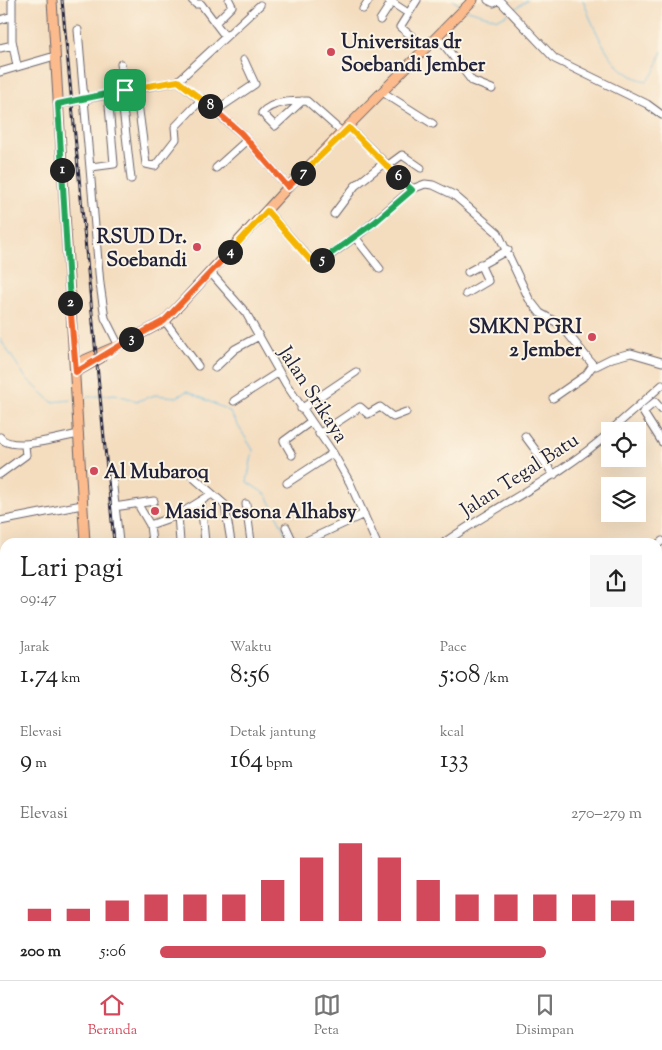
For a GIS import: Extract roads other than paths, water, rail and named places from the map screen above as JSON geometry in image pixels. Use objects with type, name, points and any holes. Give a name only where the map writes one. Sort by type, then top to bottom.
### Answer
[{"type":"main road","points":[[52,0],[85,538]]},
{"type":"main road","points":[[75,368],[164,321],[288,187],[384,93],[473,0]]},
{"type":"street","points":[[12,0],[13,45],[17,66]]},
{"type":"street","points":[[192,0],[196,4],[201,4],[225,36]]},
{"type":"street","points":[[215,23],[232,6],[229,0]]},
{"type":"street","points":[[363,9],[369,0]]},
{"type":"street","points":[[417,0],[401,25],[401,29],[427,48]]},
{"type":"street","points":[[488,0],[494,3],[499,0],[555,59],[651,106],[662,115]]},
{"type":"street","points":[[380,20],[391,1],[408,13]]},
{"type":"street","points":[[58,104],[178,81],[260,5]]},
{"type":"street","points":[[0,20],[12,16]]},
{"type":"street","points":[[78,30],[105,318],[121,344]]},
{"type":"street","points":[[438,37],[456,63],[472,81],[492,89]]},
{"type":"street","points":[[0,48],[13,45]]},
{"type":"street","points":[[0,72],[55,56]]},
{"type":"street","points":[[215,110],[255,84],[244,60]]},
{"type":"street","points":[[121,64],[131,179]]},
{"type":"street","points":[[178,81],[215,110],[247,140],[288,187]]},
{"type":"street","points":[[136,88],[143,149],[146,164],[151,166],[155,166],[175,141],[174,128],[202,99]]},
{"type":"street","points":[[384,93],[433,124]]},
{"type":"street","points":[[91,167],[114,164],[108,94]]},
{"type":"street","points":[[302,101],[275,126],[262,113],[282,102],[302,101],[309,102],[346,130],[412,190]]},
{"type":"street","points":[[216,168],[247,140]]},
{"type":"street","points":[[334,214],[355,186],[402,155],[421,168]]},
{"type":"street","points":[[267,211],[308,257],[316,262],[325,259],[355,237],[412,190],[429,184],[454,195],[498,233],[508,250],[533,305],[540,313],[561,325],[593,365]]},
{"type":"street","points":[[355,237],[380,269]]},
{"type":"street","points":[[468,272],[508,250]]},
{"type":"street","points":[[466,294],[488,281],[480,264]]},
{"type":"street","name":"Jalan Srikaya","points":[[211,272],[246,313],[301,408],[333,453],[374,538]]},
{"type":"street","points":[[164,321],[198,366]]},
{"type":"street","points":[[215,368],[235,348],[258,336]]},
{"type":"street","points":[[593,365],[596,366],[612,358],[631,353],[662,362]]},
{"type":"street","points":[[554,398],[586,375],[593,365]]},
{"type":"street","points":[[234,401],[279,372]]},
{"type":"street","points":[[301,408],[356,372]]},
{"type":"street","name":"Jalan Tegal Batu","points":[[622,422],[648,402],[662,385]]},
{"type":"street","points":[[662,410],[655,402],[648,402],[644,410],[644,415],[662,442]]},
{"type":"street","points":[[319,434],[360,406],[368,414],[380,407],[393,417],[406,412]]},
{"type":"street","points":[[292,455],[284,441],[310,422]]},
{"type":"street","points":[[0,437],[5,442],[25,446],[36,441],[79,434]]},
{"type":"street","points":[[525,436],[554,475]]},
{"type":"street","name":"Jalan Tegal Batu","points":[[452,538],[554,475],[601,440]]},
{"type":"street","points":[[0,474],[26,455],[25,446]]},
{"type":"street","points":[[287,483],[333,453]]},
{"type":"street","points":[[186,471],[226,505],[230,538]]},
{"type":"street","points":[[112,478],[118,538]]},
{"type":"street","points":[[150,525],[178,514],[212,494]]},
{"type":"street","points":[[114,507],[154,501]]},
{"type":"street","points":[[202,501],[206,538]]},
{"type":"street","points":[[246,504],[250,538]]},
{"type":"street","points":[[0,521],[82,505]]},
{"type":"street","points":[[140,508],[150,525],[152,538]]},
{"type":"street","points":[[178,514],[180,538]]},
{"type":"street","points":[[312,538],[364,514]]},
{"type":"street","points":[[286,527],[291,538]]},
{"type":"waterway","points":[[453,0],[462,7]]},
{"type":"waterway","points":[[513,10],[527,0]]},
{"type":"waterway","points":[[583,0],[605,48],[627,73],[647,81],[655,72],[662,51]]},
{"type":"waterway","points":[[468,10],[498,19],[508,14]]},
{"type":"waterway","points":[[0,339],[26,378],[52,402],[71,400]]},
{"type":"waterway","points":[[80,398],[115,394],[137,401],[155,395],[177,397],[187,391],[229,411],[253,450],[247,482],[267,495],[287,537]]},
{"type":"railway","points":[[62,0],[114,538]]},
{"type":"place","name":"Universitas dr Soebandi Jember","points":[[331,52]]},
{"type":"place","name":"RSUD Dr. Soebandi","points":[[197,247]]},
{"type":"place","name":"SMKN PGRI 2 Jember","points":[[592,337]]},
{"type":"place","name":"Al Mubaroq","points":[[94,471]]},
{"type":"place","name":"Masid Pesona Alhabsy","points":[[155,511]]}]
